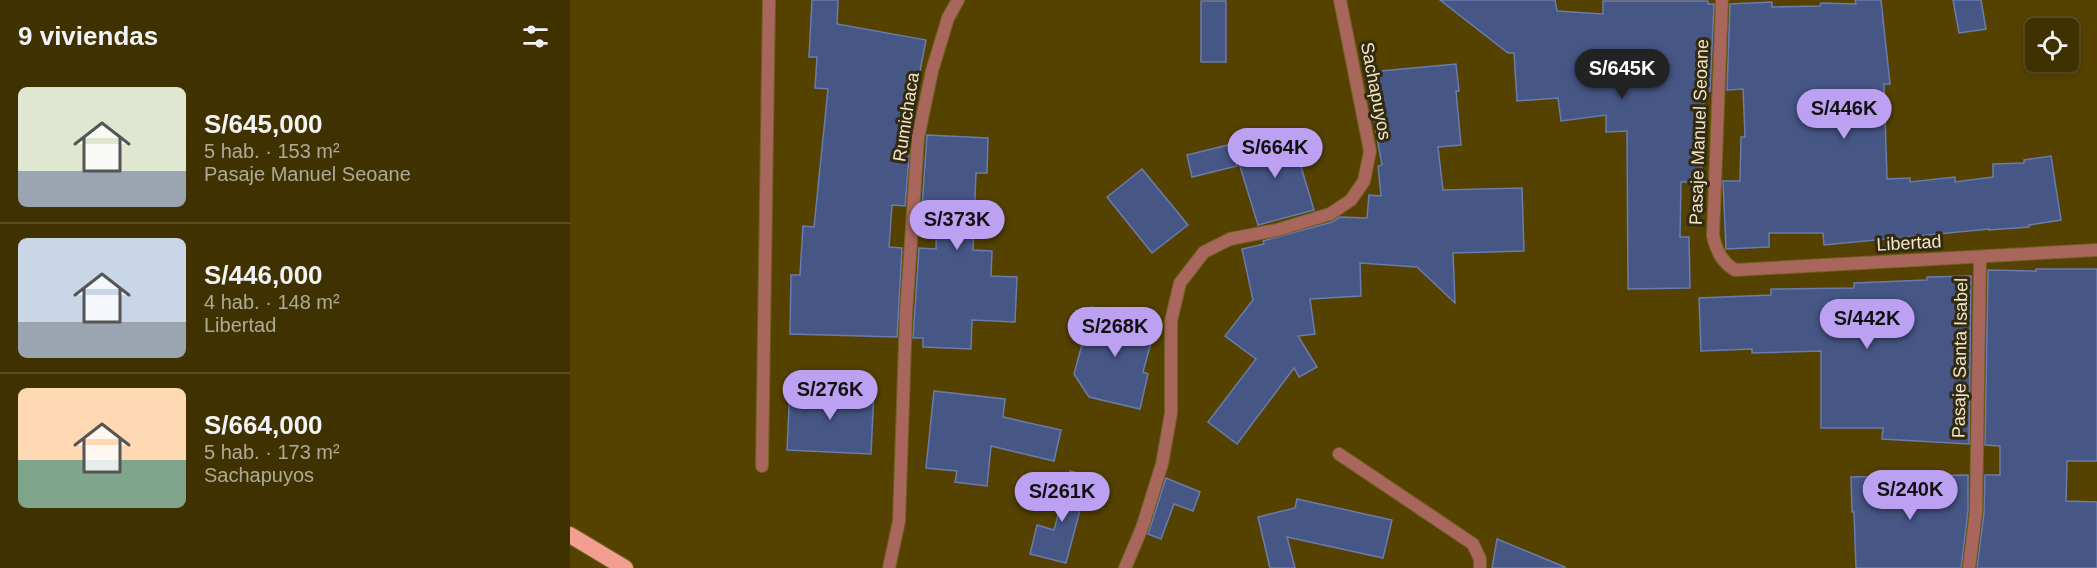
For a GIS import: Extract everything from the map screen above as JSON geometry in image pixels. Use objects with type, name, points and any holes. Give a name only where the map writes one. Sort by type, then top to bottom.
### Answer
[{"type":"highway","points":[[570,535],[625,568]]},
{"type":"street","points":[[762,466],[769,0]]},
{"type":"street","name":"Rumichaca","points":[[889,568],[898,520],[906,315],[918,138],[932,71],[948,18],[958,0]]},
{"type":"street","name":"Sachapuyos","points":[[1125,568],[1142,528],[1162,464],[1171,413],[1171,321],[1180,284],[1204,252],[1230,239],[1277,230],[1330,214],[1351,200],[1364,181],[1370,151],[1340,0]]},
{"type":"street","name":"Pasaje Manuel Seoane","points":[[1722,0],[1713,236],[1716,249],[1724,263]]},
{"type":"street","name":"Libertad","points":[[1724,263],[1735,270],[2097,250]]},
{"type":"street","name":"Pasaje Santa Isabel","points":[[1969,568],[1976,512],[1980,257]]},
{"type":"street","points":[[1339,454],[1473,544],[1480,559],[1480,568]]},
{"type":"building","points":[[812,0],[838,0],[837,24],[926,40],[913,107],[905,206],[892,205],[889,247],[902,248],[897,337],[790,334],[791,275],[800,275],[803,226],[814,227],[828,89],[815,88],[817,57],[809,57]]},
{"type":"building","points":[[1440,0],[1555,0],[1557,11],[1603,14],[1603,1],[1708,1],[1708,4],[1714,4],[1710,91],[1704,92],[1701,182],[1681,182],[1680,237],[1689,237],[1690,288],[1628,289],[1627,131],[1606,132],[1606,115],[1561,121],[1558,98],[1517,101],[1514,53],[1508,53]]},
{"type":"building","points":[[1855,0],[1881,0],[1890,84],[1884,84],[1887,179],[1910,178],[1910,182],[1955,177],[1955,182],[1993,177],[1993,164],[2024,163],[2024,160],[2051,156],[2061,220],[2029,225],[2029,227],[1824,245],[1823,233],[1769,233],[1769,247],[1726,249],[1723,181],[1740,181],[1741,137],[1745,137],[1743,89],[1727,90],[1730,4],[1772,2],[1772,7],[1820,6],[1821,3],[1856,4]]},
{"type":"building","points":[[1953,0],[1981,0],[1986,29],[1959,33]]},
{"type":"building","points":[[1201,1],[1226,1],[1226,62],[1201,62]]},
{"type":"building","points":[[1456,64],[1461,145],[1438,147],[1443,190],[1522,188],[1524,251],[1453,253],[1455,303],[1417,267],[1360,263],[1361,296],[1310,299],[1315,334],[1298,336],[1317,367],[1299,377],[1294,368],[1237,444],[1208,422],[1256,359],[1225,336],[1253,300],[1242,249],[1332,222],[1340,217],[1367,218],[1369,195],[1381,196],[1378,166],[1382,165],[1375,127],[1370,72]]},
{"type":"building","points":[[1291,133],[1314,210],[1258,225],[1235,150]]},
{"type":"building","points":[[927,135],[988,138],[987,173],[976,173],[973,250],[992,251],[991,276],[1017,277],[1015,322],[972,320],[971,349],[923,347],[923,338],[913,338],[919,248],[936,249],[937,209],[922,207]]},
{"type":"building","points":[[1232,144],[1237,166],[1192,177],[1187,155]]},
{"type":"building","points":[[1142,169],[1188,225],[1152,253],[1107,197]]},
{"type":"building","points":[[2036,269],[2097,269],[2097,461],[2067,461],[2066,501],[2097,502],[2097,568],[1977,568],[1984,513],[1985,475],[2000,475],[2000,446],[1985,445],[1988,270],[2036,271]]},
{"type":"building","points":[[1971,276],[1969,444],[1882,439],[1883,428],[1821,428],[1821,351],[1752,353],[1752,349],[1701,351],[1699,298],[1771,295],[1771,289],[1854,288],[1854,283]]},
{"type":"building","points":[[1092,307],[1156,325],[1143,372],[1148,374],[1140,409],[1089,397],[1074,374]]},
{"type":"building","points":[[790,387],[874,391],[871,454],[787,450]]},
{"type":"building","points":[[934,391],[1005,399],[1003,417],[1061,430],[1054,461],[991,446],[987,486],[955,482],[957,471],[926,468]]},
{"type":"building","points":[[1070,471],[1089,476],[1066,563],[1030,554],[1037,525],[1054,530]]},
{"type":"building","points":[[1968,475],[1968,511],[1961,568],[1856,568],[1851,477]]},
{"type":"building","points":[[1166,478],[1200,492],[1193,511],[1174,504],[1161,539],[1148,534]]},
{"type":"building","points":[[1297,499],[1392,520],[1383,558],[1287,537],[1295,568],[1270,568],[1258,517],[1295,508]]},
{"type":"building","points":[[1497,539],[1565,567],[1565,568],[1492,568]]}]
